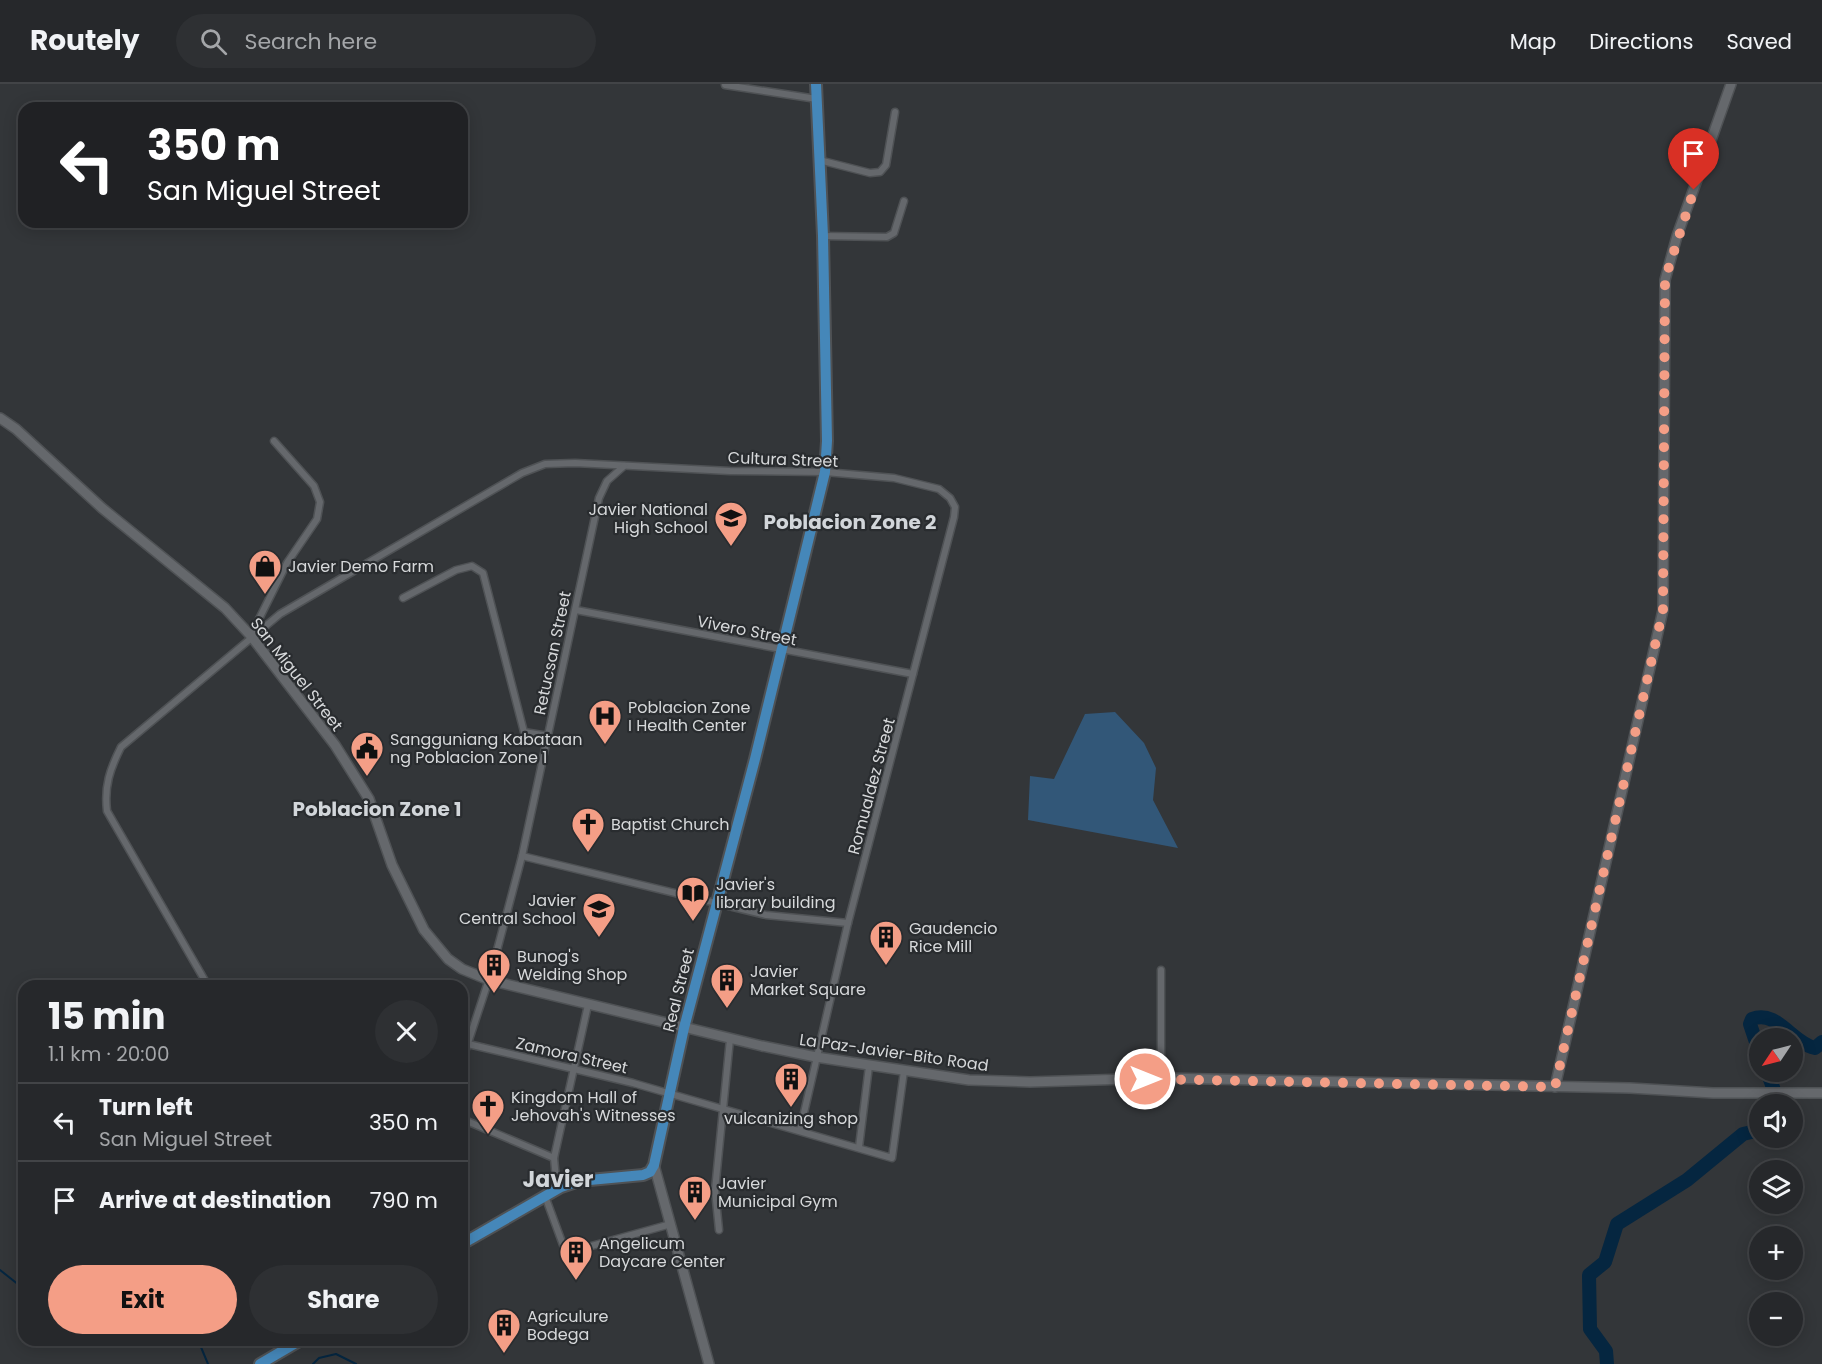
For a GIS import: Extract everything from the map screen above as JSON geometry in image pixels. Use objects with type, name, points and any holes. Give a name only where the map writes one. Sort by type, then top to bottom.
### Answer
[{"type":"main road","name":"Real Street","points":[[654,1165],[684,1028],[782,650],[825,472],[827,441],[823,236],[816,84]]},
{"type":"main road","points":[[468,1241],[557,1189],[579,1181],[643,1175],[650,1172],[654,1165]]},
{"type":"main road","points":[[260,1364],[292,1346]]},
{"type":"street","points":[[1555,1087],[1663,610],[1665,279],[1677,236],[1731,84]]},
{"type":"street","points":[[725,85],[817,99]]},
{"type":"street","points":[[818,160],[870,173],[880,172],[885,165],[895,112]]},
{"type":"street","points":[[823,236],[887,237],[894,233],[904,201]]},
{"type":"street","name":"San Miguel Street","points":[[0,418],[16,429],[102,508],[225,609],[251,636],[335,745],[369,799],[392,866],[430,938],[448,959],[462,969],[489,980],[684,1028]]},
{"type":"street","points":[[251,636],[287,563],[317,519],[320,502],[314,486],[274,441]]},
{"type":"street","name":"Cultura Street","points":[[205,980],[106,811],[105,794],[109,771],[121,747],[251,636],[290,608],[534,467],[554,462],[825,472],[894,478],[939,489]]},
{"type":"street","name":"Retucsan Street","points":[[468,1044],[489,980],[522,856],[599,498],[607,481],[625,466]]},
{"type":"street","name":"Romualdez Street","points":[[800,1130],[848,923],[954,517],[955,507],[950,498],[939,489]]},
{"type":"street","points":[[403,598],[456,570],[472,566],[483,573],[524,732],[548,736]]},
{"type":"street","name":"Vivero Street","points":[[576,609],[913,674]]},
{"type":"street","points":[[522,856],[766,915],[848,923]]},
{"type":"street","points":[[1161,970],[1161,1078]]},
{"type":"street","points":[[557,1189],[554,1158],[588,1005]]},
{"type":"street","name":"La Paz-Javier-Bito Road","points":[[684,1028],[730,1040],[816,1057],[986,1081],[1161,1078],[1822,1093]]},
{"type":"street","points":[[718,1230],[715,1190],[730,1040]]},
{"type":"street","name":"Zamora Street","points":[[468,1044],[575,1069],[723,1109]]},
{"type":"street","points":[[859,1147],[869,1066]]},
{"type":"street","points":[[723,1109],[892,1158],[904,1071]]},
{"type":"street","points":[[468,1122],[554,1158]]},
{"type":"street","points":[[654,1165],[709,1364]]},
{"type":"street","points":[[545,1196],[566,1253],[672,1224]]},
{"type":"shaded area","points":[[1115,712],[1144,743],[1156,768],[1153,800],[1178,848],[1028,820],[1030,776],[1054,779],[1085,714]]},
{"type":"waterway","points":[[1751,1028],[1752,1019],[1761,1017],[1777,1022],[1784,1028]]},
{"type":"waterway","points":[[1803,1042],[1815,1048],[1822,1042]]},
{"type":"waterway","points":[[1771,1082],[1775,1094]]},
{"type":"waterway","points":[[1607,1364],[1606,1351],[1590,1329],[1589,1275],[1605,1262],[1617,1224],[1687,1180],[1743,1134],[1749,1133]]},
{"type":"waterway","points":[[0,1270],[18,1284]]},
{"type":"waterway","points":[[200,1346],[208,1364]]},
{"type":"waterway","points":[[313,1364],[319,1358],[336,1354],[356,1364]]},
{"type":"place","name":"Javier National High School","points":[[731,547]]},
{"type":"place","name":"Javier Demo Farm","points":[[265,595]]},
{"type":"place","name":"Poblacion Zone I Health Center","points":[[605,745]]},
{"type":"place","name":"Sangguniang Kabataan ng Poblacion Zone 1","points":[[367,777]]},
{"type":"place","name":"Baptist Church","points":[[588,853]]},
{"type":"place","name":"Javier's library building","points":[[693,922]]},
{"type":"place","name":"Javier Central School","points":[[599,938]]},
{"type":"place","name":"Gaudencio Rice Mill","points":[[886,966]]},
{"type":"place","name":"Bunog's Welding Shop","points":[[494,994]]},
{"type":"place","name":"Javier Market Square","points":[[727,1009]]},
{"type":"place","name":"vulcanizing shop","points":[[791,1108]]},
{"type":"place","name":"Kingdom Hall of Jehovah's Witnesses","points":[[488,1135]]},
{"type":"place","name":"Javier Municipal Gym","points":[[695,1221]]},
{"type":"place","name":"Angelicum Daycare Center","points":[[576,1281]]},
{"type":"place","name":"Agriculure Bodega","points":[[504,1354]]},
{"type":"district","name":"Poblacion Zone 2","points":[[850,522]]},
{"type":"district","name":"Poblacion Zone 1","points":[[377,809]]},
{"type":"district","name":"Javier","points":[[558,1179]]},
{"type":"route","points":[[1145,1079],[1555,1087],[1663,610],[1662,368],[1665,279],[1677,236],[1694,190]]}]
